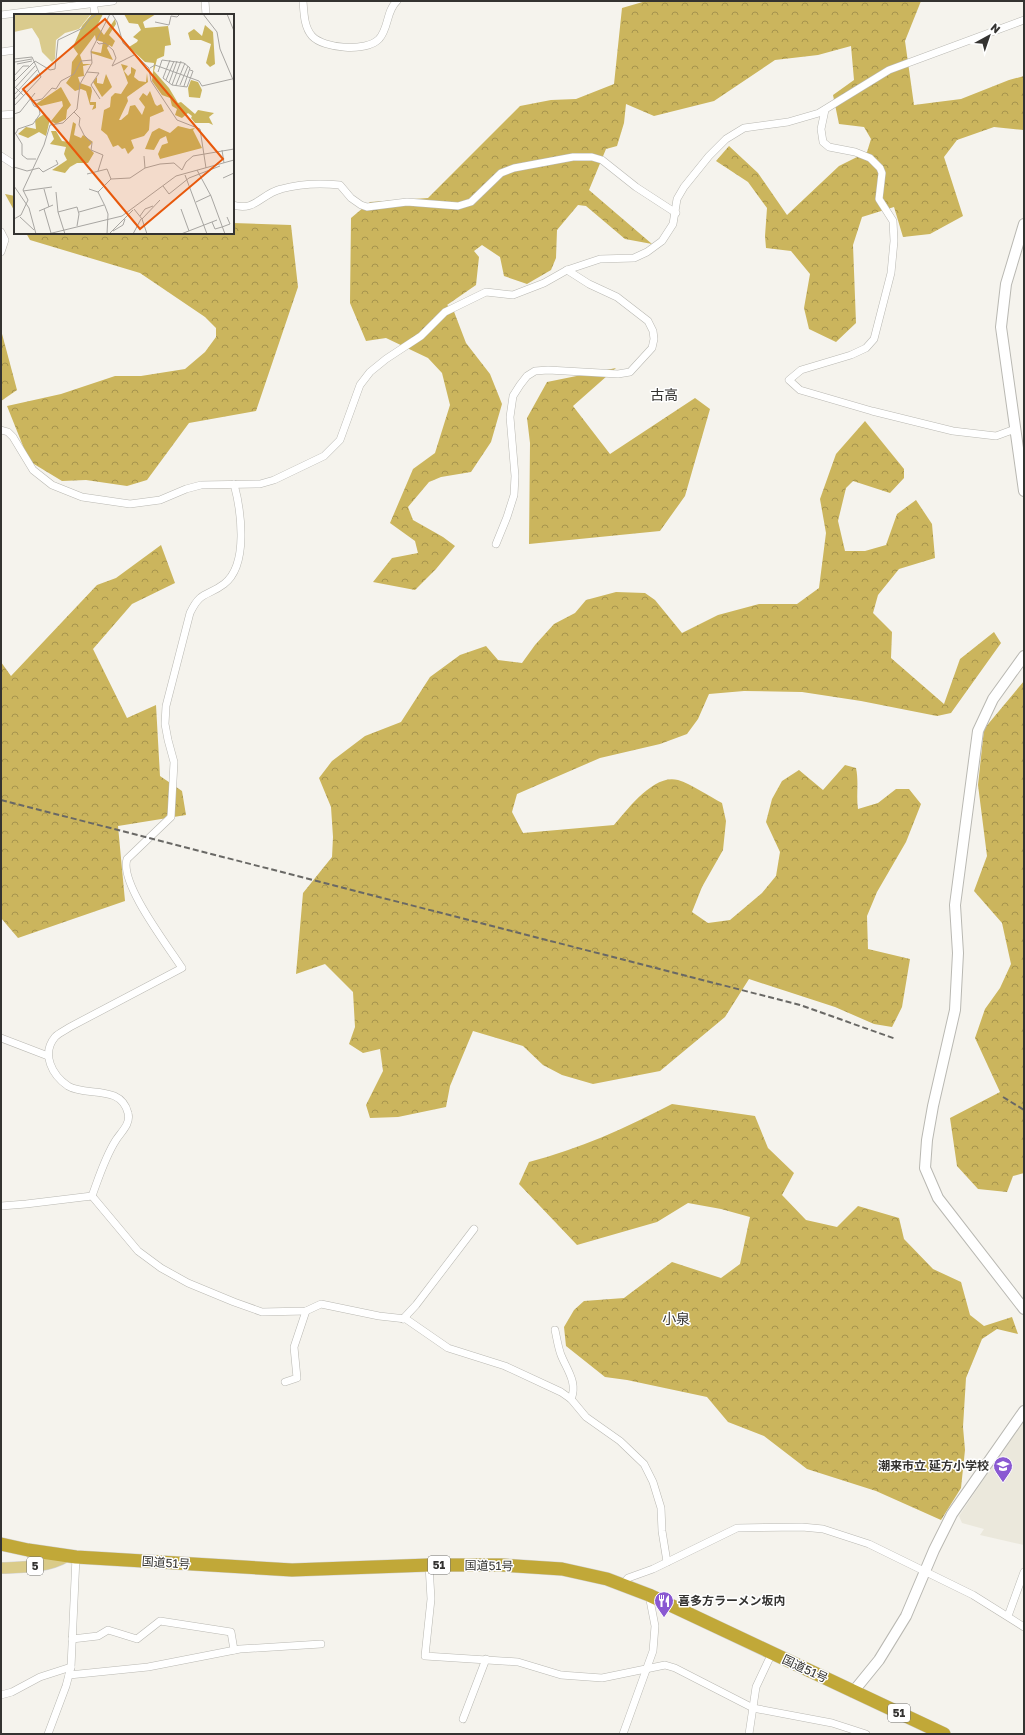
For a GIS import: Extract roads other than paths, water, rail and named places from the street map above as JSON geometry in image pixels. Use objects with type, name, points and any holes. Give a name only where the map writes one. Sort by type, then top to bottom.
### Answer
[{"type":"highway","name":"国道51号","points":[[1,1544],[71,1556],[292,1570],[429,1565],[501,1565],[562,1569],[623,1584],[649,1595],[944,1734]]},
{"type":"main road","name":"5","points":[[1,1568],[44,1566],[71,1556]]},
{"type":"street","points":[[1,15],[94,2],[113,1]]},
{"type":"street","points":[[205,1],[206,14]]},
{"type":"street","points":[[303,1],[306,24],[312,36],[323,43],[356,48],[368,46],[379,39],[390,10],[398,1]]},
{"type":"street","points":[[94,2],[95,14]]},
{"type":"street","points":[[1,430],[8,432],[13,437],[23,456],[38,474],[52,485],[82,497],[130,504],[160,500],[186,489],[202,485],[260,484],[274,480],[324,456],[340,440],[360,385],[370,372],[386,358],[421,336],[445,312],[486,292],[513,295],[544,283],[567,270],[600,259],[634,258],[647,252],[662,241],[673,224],[676,213],[677,199],[684,187],[726,138],[744,128],[788,122],[825,110],[889,70],[1024,20]]},
{"type":"street","points":[[1,52],[14,50]]},
{"type":"street","points":[[825,110],[821,129],[824,142],[829,147],[855,152],[870,158],[880,168],[882,173],[879,199],[893,221],[894,241],[890,273],[874,339],[866,348],[851,355],[801,370],[789,380],[800,390],[933,427],[996,436],[1015,429]]},
{"type":"street","points":[[1,115],[14,114]]},
{"type":"street","points":[[1,156],[14,164]]},
{"type":"street","points":[[234,205],[244,208],[252,206],[265,196],[282,188],[326,183],[340,185],[351,198],[367,207],[407,202],[458,206],[471,202],[501,173],[514,168],[573,157],[592,157],[602,160],[636,187],[676,213]]},
{"type":"street","points":[[1024,224],[1006,284],[1001,327],[1024,491]]},
{"type":"street","points":[[1,232],[4,240],[1,252]]},
{"type":"street","points":[[496,544],[514,495],[515,476],[510,417],[513,396],[527,376],[535,371],[548,370],[618,374],[630,372],[652,348],[654,339],[653,331],[648,321],[617,297],[589,284],[567,270]]},
{"type":"street","points":[[92,1196],[105,1160],[127,1125],[128,1112],[119,1099],[103,1091],[84,1091],[69,1086],[51,1069],[48,1056],[50,1045],[56,1036],[66,1030],[182,968],[137,899],[125,866],[127,859],[171,817],[174,762],[165,724],[166,706],[190,613],[194,603],[197,598],[225,584],[234,573],[238,560],[241,516],[234,484]]},
{"type":"street","points":[[1024,656],[993,700],[978,730],[955,905],[958,953],[955,1010],[933,1106],[927,1140],[925,1168],[938,1198],[1024,1309]]},
{"type":"street","points":[[1,1038],[48,1056]]},
{"type":"street","points":[[1,1206],[92,1196]]},
{"type":"street","points":[[92,1196],[138,1251],[161,1268],[188,1283],[262,1312],[306,1311],[321,1304],[379,1316],[404,1318],[448,1348],[505,1366],[561,1392],[571,1399],[586,1417],[620,1441],[644,1464],[653,1482],[661,1508],[662,1531],[667,1562]]},
{"type":"street","points":[[404,1318],[474,1229]]},
{"type":"street","points":[[285,1382],[298,1378],[294,1348],[306,1311]]},
{"type":"street","points":[[555,1330],[560,1354],[573,1382],[574,1391],[571,1399]]},
{"type":"street","points":[[853,1692],[879,1660],[906,1616],[925,1570],[952,1514],[1024,1411]]},
{"type":"street","points":[[623,1584],[628,1578],[667,1562],[737,1528],[802,1527],[823,1530],[869,1544],[925,1570],[1008,1616],[1024,1628]]},
{"type":"street","points":[[48,1734],[71,1667],[71,1556]]},
{"type":"street","points":[[429,1565],[430,1599],[425,1656],[451,1659],[486,1659],[518,1662],[561,1675],[602,1678],[665,1665],[675,1668],[753,1708],[832,1723],[866,1734]]},
{"type":"street","points":[[1008,1616],[1024,1572]]},
{"type":"street","points":[[623,1734],[653,1651],[655,1626],[649,1595]]},
{"type":"street","points":[[72,1640],[98,1636],[108,1630],[137,1639],[160,1621],[231,1632],[234,1650]]},
{"type":"street","points":[[69,1675],[148,1667],[234,1650],[321,1644]]},
{"type":"street","points":[[749,1734],[756,1688],[772,1653]]},
{"type":"street","points":[[463,1719],[486,1659]]},
{"type":"street","points":[[1,1695],[12,1692],[40,1677],[71,1667]]},
{"type":"railway","points":[[1,800],[800,1005],[896,1039]]},
{"type":"railway","points":[[1003,1097],[1024,1110]]},
{"type":"place","name":"潮来市立 延方小学校","points":[[1003,1483]]},
{"type":"place","name":"喜多方ラーメン坂内","points":[[664,1618]]},
{"type":"district","name":"古高","points":[[664,395]]},
{"type":"district","name":"小泉","points":[[676,1319]]}]
